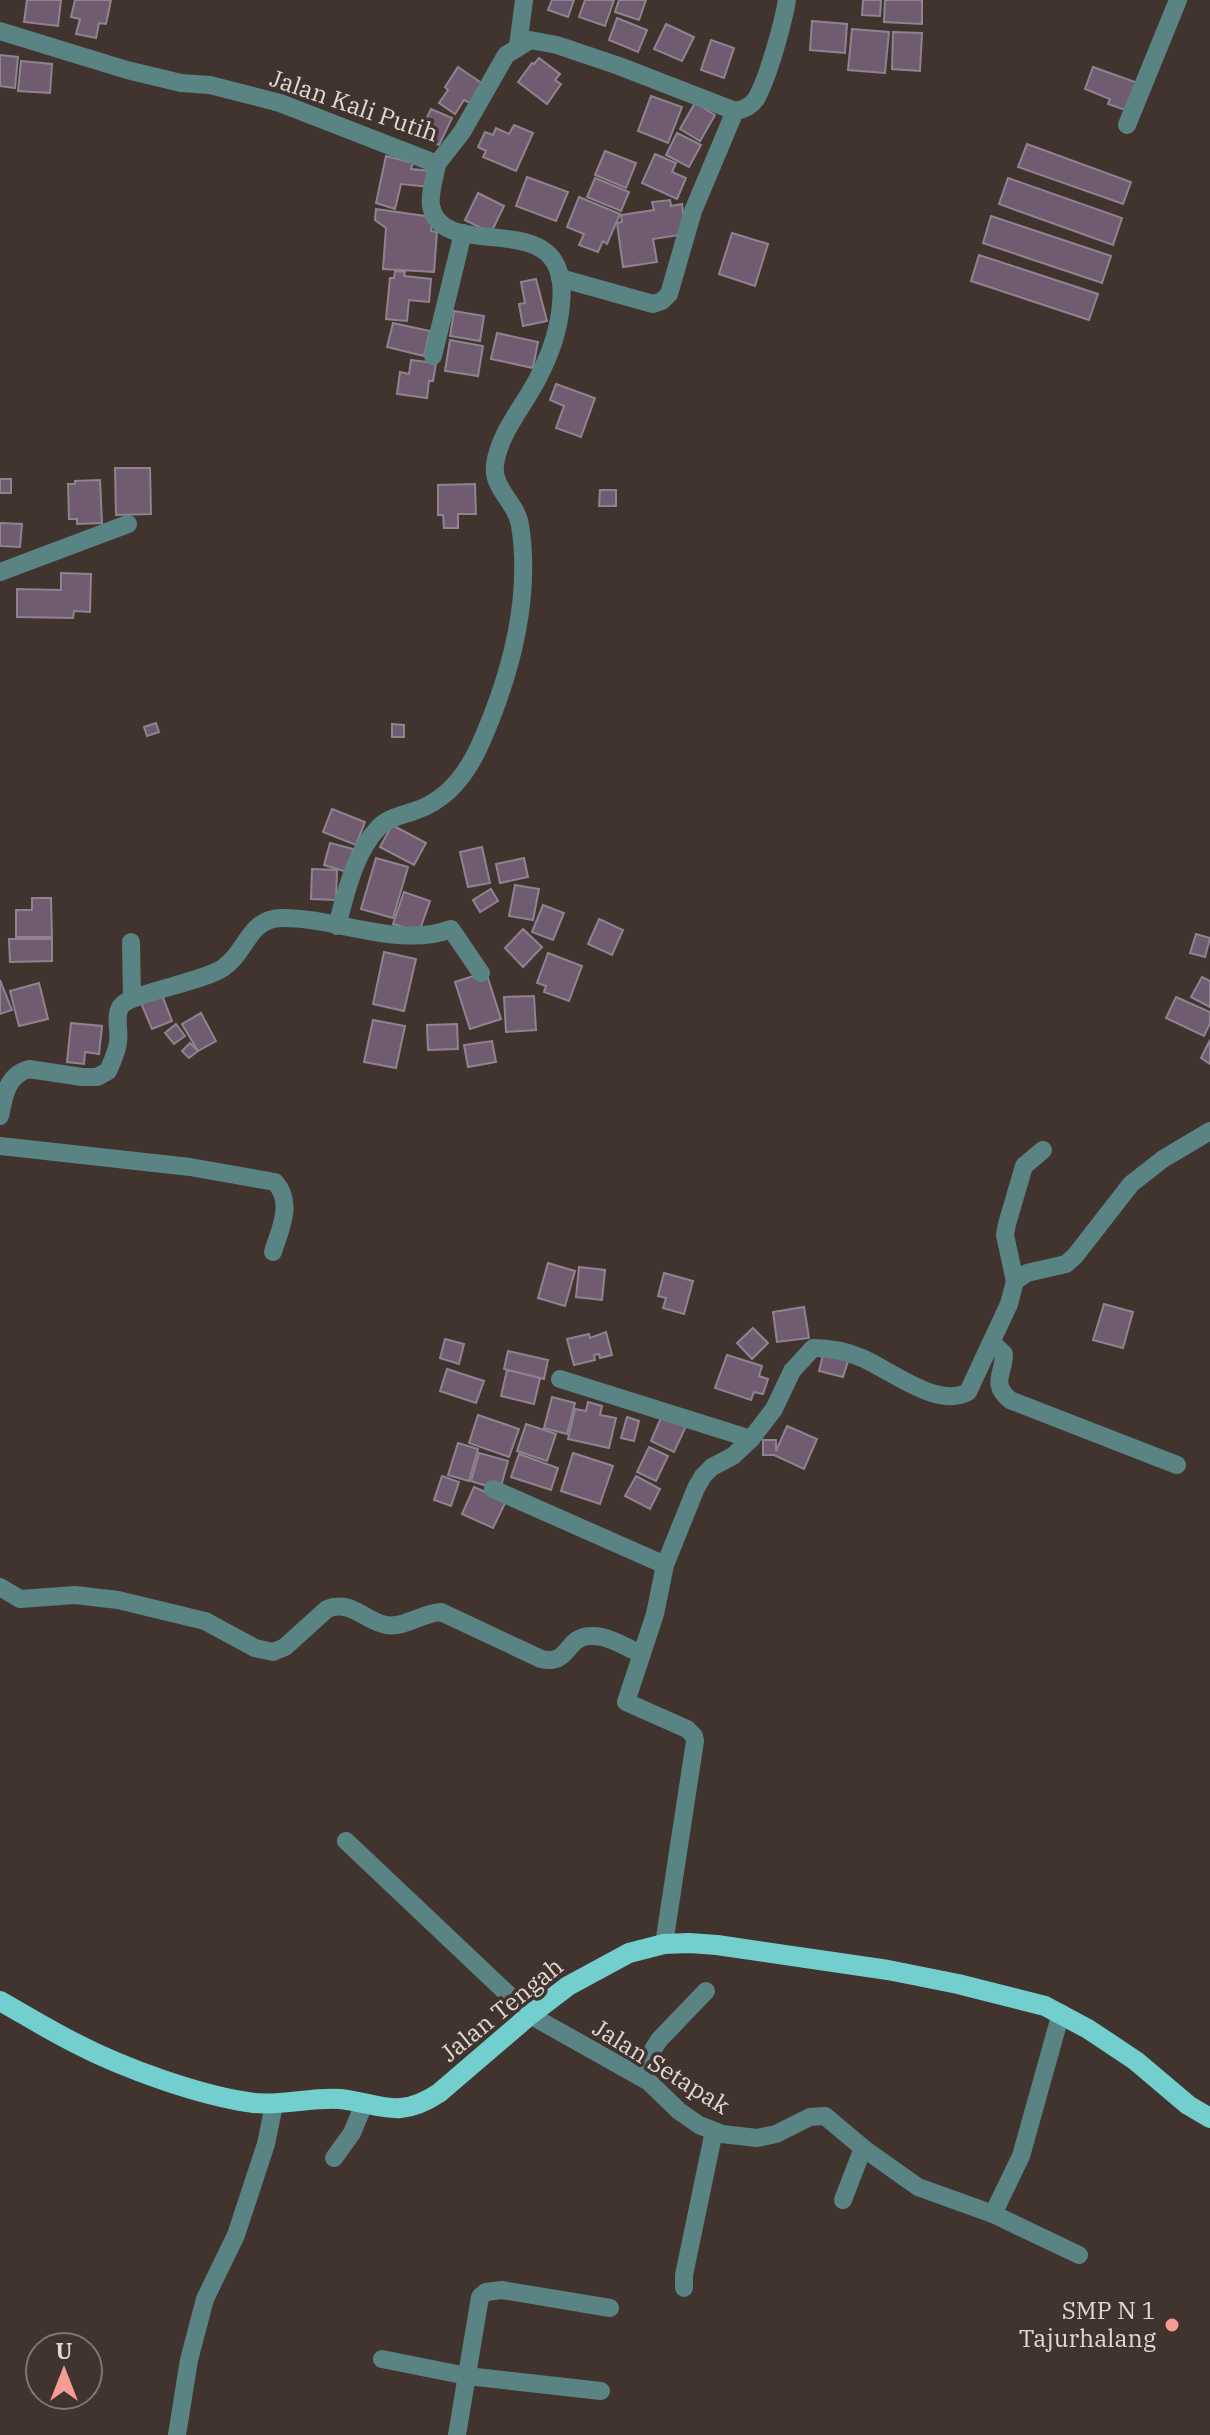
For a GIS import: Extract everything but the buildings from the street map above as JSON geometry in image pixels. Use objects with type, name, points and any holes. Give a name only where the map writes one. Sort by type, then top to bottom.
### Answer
[{"type":"main road","name":"Jalan Tengah","points":[[0,2001],[78,2045],[212,2095],[274,2105],[340,2099],[393,2109],[411,2108],[425,2102],[469,2068],[568,1986],[609,1963],[629,1953],[664,1944],[717,1945],[888,1970],[1045,2006],[1136,2061],[1188,2105],[1210,2118]]},
{"type":"street","points":[[518,46],[524,0]]},
{"type":"street","points":[[518,46],[530,40],[557,45],[735,111],[742,110],[755,101],[787,0]]},
{"type":"street","points":[[1127,125],[1178,0]]},
{"type":"street","name":"Jalan Kali Putih","points":[[0,31],[127,70],[181,83],[210,85],[280,103],[437,164],[462,132],[506,55],[518,46]]},
{"type":"street","points":[[560,278],[653,304],[662,301],[669,294],[693,211],[735,111]]},
{"type":"street","points":[[337,926],[350,880],[372,836],[380,825],[440,799],[453,787],[479,748],[496,703],[514,645],[524,569],[519,520],[498,484],[495,465],[507,433],[538,379],[556,335],[562,301],[560,278],[554,260],[541,247],[524,241],[463,233],[449,229],[438,221],[431,203],[437,164]]},
{"type":"street","points":[[433,356],[463,233]]},
{"type":"street","points":[[0,572],[128,524]]},
{"type":"street","points":[[273,1252],[286,1207],[281,1188],[275,1182],[190,1167],[0,1147],[0,1117],[14,1076],[29,1069],[97,1077],[108,1071],[119,1040],[117,1012],[122,1004],[132,998],[195,981],[223,968],[238,954],[250,933],[261,922],[279,918],[418,936],[451,929],[481,973]]},
{"type":"street","points":[[131,942],[132,998]]},
{"type":"street","points":[[1015,1281],[1027,1273],[1066,1264],[1131,1184],[1163,1159],[1210,1131]]},
{"type":"street","points":[[664,1944],[695,1741],[687,1729],[626,1702],[655,1614],[665,1565],[685,1513],[703,1476],[712,1467],[743,1449],[774,1409],[792,1371],[813,1348],[831,1348],[863,1358],[931,1392],[953,1397],[968,1392],[1009,1304],[1015,1281],[1005,1235],[1024,1166],[1043,1150]]},
{"type":"street","points":[[992,1343],[1004,1354],[999,1382],[1002,1392],[1010,1400],[1177,1465]]},
{"type":"street","points":[[560,1379],[751,1439]]},
{"type":"street","points":[[493,1489],[665,1565]]},
{"type":"street","points":[[0,1587],[20,1599],[75,1595],[131,1603],[205,1621],[255,1648],[273,1652],[285,1647],[327,1609],[336,1606],[351,1608],[382,1624],[397,1626],[441,1612],[551,1661],[559,1660],[573,1642],[590,1635],[641,1654]]},
{"type":"street","name":"Jalan Setapak","points":[[346,1841],[530,2015],[649,2082],[679,2111],[699,2125],[742,2138],[757,2138],[776,2134],[810,2117],[818,2115],[830,2119],[863,2148],[918,2187],[993,2214],[1079,2255]]},
{"type":"street","points":[[637,2075],[659,2040],[706,1991]]},
{"type":"street","points":[[993,2214],[1021,2156],[1061,2013]]},
{"type":"street","points":[[334,2158],[352,2133],[364,2104]]},
{"type":"street","points":[[182,2433],[189,2360],[205,2299],[236,2235],[266,2144],[274,2105]]},
{"type":"street","points":[[684,2288],[684,2275],[714,2131]]},
{"type":"street","points":[[843,2200],[863,2148]]},
{"type":"street","points":[[457,2435],[478,2305],[480,2297],[486,2292],[502,2290],[610,2308]]},
{"type":"street","points":[[382,2359],[467,2376],[601,2391]]},
{"type":"place","name":"SMP N 1 Tajurhalang","points":[[1172,2325]]}]
